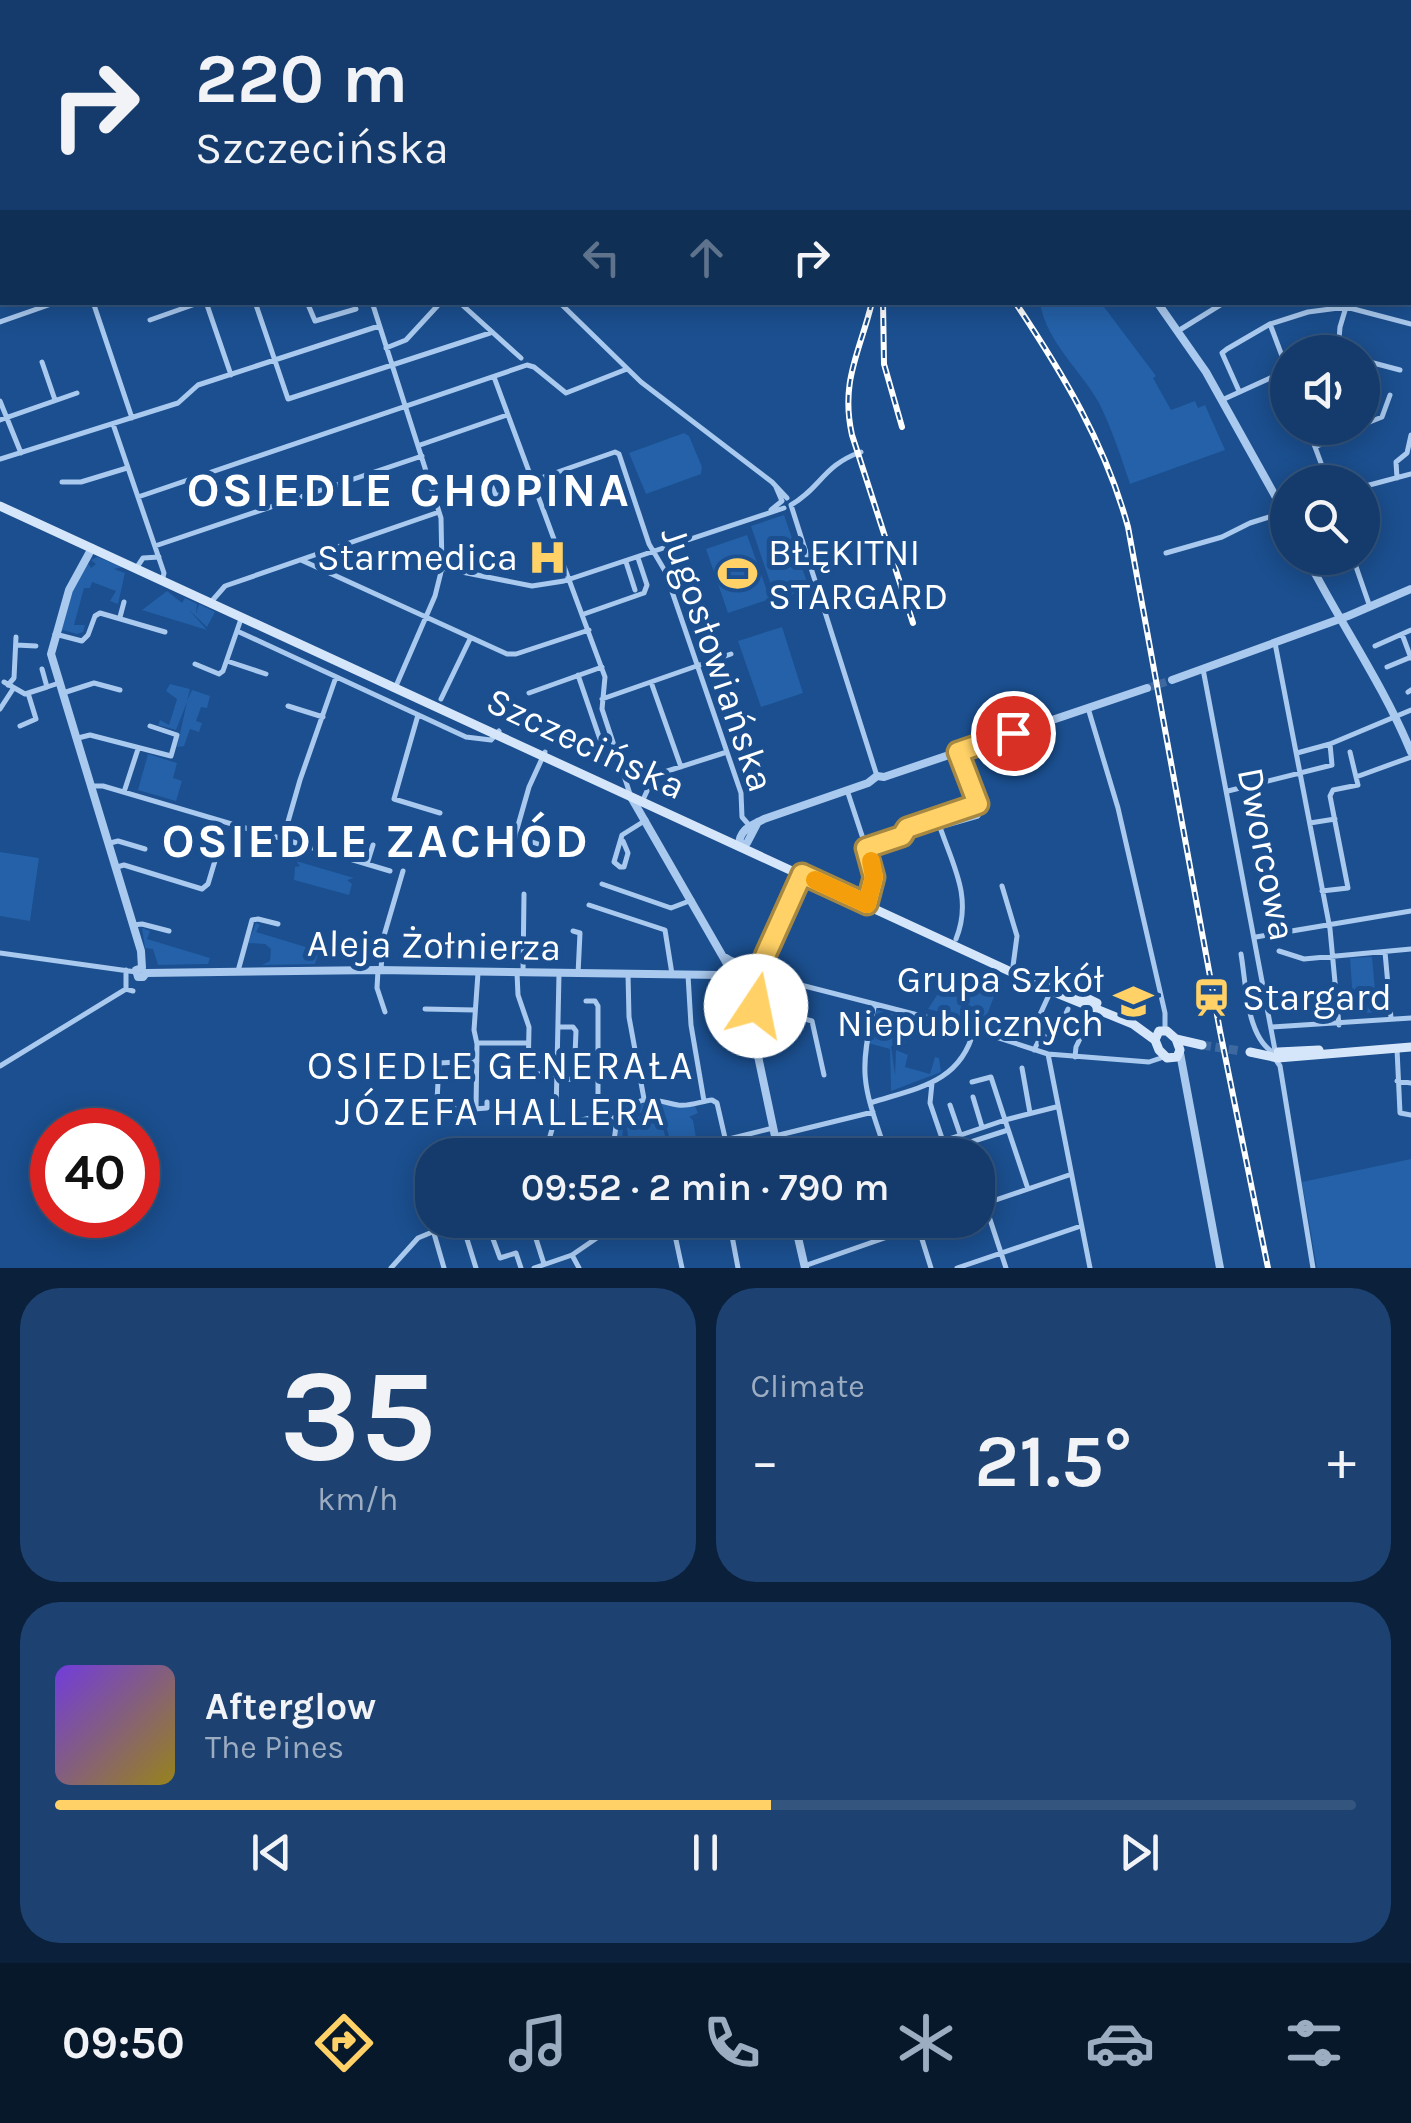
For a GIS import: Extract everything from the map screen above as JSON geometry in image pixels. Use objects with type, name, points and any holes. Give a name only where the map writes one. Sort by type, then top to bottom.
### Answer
[{"type":"main road","name":"Szczecińska","points":[[0,506],[1159,1037]]},
{"type":"main road","name":"Szczecińska","points":[[868,902],[1014,966],[1059,991]]},
{"type":"main road","points":[[1159,1037],[1176,1038],[1198,1044],[1175,1058],[1166,1057],[1159,1037]]},
{"type":"main road","points":[[1176,1038],[1180,1052]]},
{"type":"main road","points":[[1272,1053],[1411,1044]]},
{"type":"main road","points":[[1245,1052],[1397,1048],[1411,1044]]},
{"type":"street","points":[[0,322],[48,305]]},
{"type":"street","points":[[94,305],[132,418]]},
{"type":"street","points":[[150,320],[195,305]]},
{"type":"street","points":[[205,305],[231,374]]},
{"type":"street","points":[[256,305],[288,399],[490,333]]},
{"type":"street","points":[[308,305],[315,322],[356,309]]},
{"type":"street","points":[[373,305],[440,512],[442,568],[427,618],[396,686]]},
{"type":"street","points":[[386,348],[406,340],[437,305]]},
{"type":"street","points":[[462,305],[521,358]]},
{"type":"street","points":[[562,305],[627,369],[776,486],[795,523],[877,776]]},
{"type":"street","points":[[1159,305],[1222,400],[1270,486]]},
{"type":"street","points":[[1178,331],[1220,305]]},
{"type":"street","points":[[1339,335],[1344,305]]},
{"type":"street","points":[[1239,391],[1222,354],[1270,324],[1344,305],[1411,324]]},
{"type":"street","points":[[1270,324],[1274,335]]},
{"type":"street","points":[[0,459],[182,401],[194,387],[379,326]]},
{"type":"street","points":[[42,362],[55,400]]},
{"type":"street","points":[[138,497],[530,365],[566,393],[627,369]]},
{"type":"street","points":[[1380,365],[1400,370]]},
{"type":"street","points":[[492,378],[602,667],[603,695],[630,793]]},
{"type":"street","points":[[1222,400],[1270,378]]},
{"type":"street","points":[[0,420],[77,392]]},
{"type":"street","points":[[1380,418],[1390,396]]},
{"type":"street","points":[[0,401],[21,453]]},
{"type":"street","points":[[420,444],[506,415]]},
{"type":"street","points":[[114,424],[159,557],[159,577]]},
{"type":"street","points":[[1398,478],[1396,462],[1407,453],[1411,435]]},
{"type":"street","points":[[1315,446],[1322,465]]},
{"type":"street","name":"Jugosłowiańska","points":[[532,482],[618,452],[649,544],[698,666],[741,793],[742,818],[753,824]]},
{"type":"street","points":[[442,568],[532,586],[570,579],[769,512],[804,496],[832,466],[861,452]]},
{"type":"street","points":[[155,546],[423,456]]},
{"type":"street","points":[[62,482],[81,482],[128,468]]},
{"type":"street","points":[[1380,483],[1411,474]]},
{"type":"street","points":[[489,480],[496,496],[532,482]]},
{"type":"street","points":[[211,602],[220,588],[440,512]]},
{"type":"street","points":[[1166,553],[1270,518]]},
{"type":"street","points":[[0,1066],[126,989],[138,970],[134,925],[51,654],[70,590],[92,548]]},
{"type":"street","points":[[136,568],[142,558],[159,557]]},
{"type":"street","points":[[584,614],[644,593],[647,586],[638,558]]},
{"type":"street","points":[[301,560],[507,654],[589,630]]},
{"type":"street","points":[[626,562],[635,590]]},
{"type":"street","points":[[1316,575],[1395,716],[1411,754],[1356,777]]},
{"type":"street","points":[[1359,575],[1370,607]]},
{"type":"street","points":[[1172,680],[1411,589]]},
{"type":"street","points":[[120,618],[124,602]]},
{"type":"street","points":[[56,634],[82,641],[97,614],[165,632]]},
{"type":"street","points":[[195,664],[221,674],[242,617]]},
{"type":"street","points":[[1375,646],[1411,630]]},
{"type":"street","points":[[236,632],[470,738],[486,740],[498,733]]},
{"type":"street","points":[[1370,674],[1411,657],[1402,634]]},
{"type":"street","points":[[0,709],[14,678],[16,637]]},
{"type":"street","points":[[441,699],[470,637]]},
{"type":"street","points":[[1275,643],[1329,924],[1339,1024]]},
{"type":"street","points":[[16,646],[36,646]]},
{"type":"street","points":[[603,695],[617,694],[732,654]]},
{"type":"street","points":[[227,661],[266,674]]},
{"type":"street","points":[[530,693],[602,667]]},
{"type":"street","points":[[42,669],[48,687]]},
{"type":"street","name":"Dworcowa","points":[[1203,669],[1274,1038],[1272,1053]]},
{"type":"street","points":[[578,675],[604,750]]},
{"type":"street","points":[[283,839],[336,678]]},
{"type":"street","points":[[652,682],[681,766]]},
{"type":"street","points":[[8,685],[28,693],[94,683],[120,690]]},
{"type":"street","points":[[742,843],[753,824],[877,776],[884,777],[1147,688]]},
{"type":"street","points":[[20,726],[36,719],[28,693]]},
{"type":"street","points":[[288,706],[323,718]]},
{"type":"street","points":[[1088,708],[1118,808],[1165,1013],[1154,1056],[1144,1061]]},
{"type":"street","points":[[1297,753],[1330,744],[1411,710]]},
{"type":"street","points":[[418,715],[394,799],[440,812]]},
{"type":"street","points":[[78,738],[90,735],[171,756],[177,735],[150,726]]},
{"type":"street","points":[[470,738],[477,736],[483,726]]},
{"type":"street","points":[[560,740],[598,758],[604,750],[616,747]]},
{"type":"street","points":[[1228,790],[1332,765],[1330,744]]},
{"type":"street","points":[[124,792],[138,749]]},
{"type":"street","points":[[727,752],[654,777],[644,803],[646,820],[746,1000],[775,1136]]},
{"type":"street","points":[[866,848],[978,816],[978,804],[958,752]]},
{"type":"street","points":[[1322,891],[1348,888],[1330,796],[1335,790],[1358,786],[1350,752]]},
{"type":"street","points":[[540,845],[515,836],[529,787],[544,754]]},
{"type":"street","points":[[92,786],[124,792],[390,871]]},
{"type":"street","points":[[847,790],[874,877],[868,902]]},
{"type":"street","points":[[902,836],[907,828],[978,804]]},
{"type":"street","points":[[937,818],[964,898],[964,920],[956,939]]},
{"type":"street","points":[[1310,824],[1335,819]]},
{"type":"street","points":[[622,841],[625,831],[646,820]]},
{"type":"street","points":[[116,867],[202,888],[208,884],[220,844],[193,836]]},
{"type":"street","points":[[110,843],[145,849]]},
{"type":"street","points":[[367,864],[373,845]]},
{"type":"street","points":[[385,1012],[377,988],[383,939],[404,871]]},
{"type":"street","points":[[756,1045],[756,1006],[765,956],[802,872]]},
{"type":"street","points":[[602,884],[672,908],[692,900]]},
{"type":"street","points":[[1002,886],[1017,936],[1014,966]]},
{"type":"street","points":[[524,894],[518,995],[529,1027],[530,1076],[574,1079],[575,1028],[558,1027]]},
{"type":"street","points":[[589,905],[665,930],[672,974]]},
{"type":"street","points":[[1255,937],[1411,911]]},
{"type":"street","points":[[238,971],[252,920],[278,924]]},
{"type":"street","points":[[134,925],[169,931]]},
{"type":"street","points":[[577,932],[578,974]]},
{"type":"street","points":[[1279,951],[1304,958],[1411,949]]},
{"type":"street","points":[[1385,952],[1391,1020]]},
{"type":"street","name":"Aleja Żołnierza","points":[[0,953],[138,970],[688,975],[729,971]]},
{"type":"street","points":[[1240,954],[1258,1035],[1280,1066],[1313,1268]]},
{"type":"street","points":[[729,971],[761,974],[974,1030],[1048,1054],[1144,1061],[1166,1057],[1178,1063],[1184,1074]]},
{"type":"street","points":[[729,971],[761,974]]},
{"type":"street","points":[[476,1061],[439,1064],[437,1104],[450,1109],[476,1103],[478,973]]},
{"type":"street","points":[[551,1138],[557,1077],[559,974]]},
{"type":"street","points":[[628,974],[629,1017],[644,1099]]},
{"type":"street","points":[[688,975],[691,1025],[704,1101]]},
{"type":"street","points":[[126,989],[133,991],[131,996]]},
{"type":"street","points":[[1059,991],[1032,1032],[1055,1038],[1070,1010]]},
{"type":"street","points":[[586,1002],[595,1001],[598,1006],[598,1116]]},
{"type":"street","points":[[875,1004],[862,1061],[881,1138]]},
{"type":"street","points":[[756,1006],[812,1021],[824,1075]]},
{"type":"street","points":[[425,1009],[475,1010]]},
{"type":"street","points":[[1272,1027],[1411,1018]]},
{"type":"street","points":[[1075,1057],[1089,1020]]},
{"type":"street","points":[[870,1103],[932,1083],[953,1070],[963,1059],[974,1030]]},
{"type":"street","points":[[1258,1035],[1274,1038]]},
{"type":"street","points":[[1034,1050],[1041,1036]]},
{"type":"street","points":[[477,1043],[528,1043]]},
{"type":"street","points":[[1397,1048],[1400,1113],[1411,1114]]},
{"type":"street","points":[[1180,1052],[1220,1268]]},
{"type":"street","points":[[1245,1052],[1272,1053]]},
{"type":"street","points":[[558,1053],[575,1053]]},
{"type":"street","points":[[1048,1054],[1090,1268]]},
{"type":"street","points":[[1022,1068],[1030,1113]]},
{"type":"street","points":[[972,1082],[991,1078],[1028,1189]]},
{"type":"street","points":[[1398,1081],[1411,1082]]},
{"type":"street","points":[[932,1083],[931,1106],[942,1138]]},
{"type":"street","points":[[973,1098],[982,1127]]},
{"type":"street","points":[[614,1138],[617,1118],[631,1105],[644,1099],[663,1099],[684,1105],[712,1100],[717,1103],[726,1138]]},
{"type":"street","points":[[931,1106],[940,1103]]},
{"type":"street","points":[[950,1105],[960,1134]]},
{"type":"street","points":[[949,1138],[1056,1108]]},
{"type":"street","points":[[770,1138],[873,1112]]},
{"type":"street","points":[[554,1127],[598,1116],[617,1118]]},
{"type":"street","points":[[983,1138],[1008,1130]]},
{"type":"street","points":[[750,1138],[775,1136]]},
{"type":"street","points":[[995,1200],[1069,1174]]},
{"type":"street","points":[[957,1268],[1081,1226]]},
{"type":"street","points":[[392,1268],[419,1238]]},
{"type":"street","points":[[435,1238],[444,1268]]},
{"type":"street","points":[[467,1238],[476,1268]]},
{"type":"street","points":[[493,1238],[500,1258],[516,1253],[522,1268]]},
{"type":"street","points":[[536,1238],[544,1264]]},
{"type":"street","points":[[534,1268],[572,1255],[596,1238]]},
{"type":"street","points":[[675,1238],[682,1268]]},
{"type":"street","points":[[732,1238],[738,1268]]},
{"type":"street","points":[[798,1238],[805,1267],[883,1238]]},
{"type":"street","points":[[922,1238],[931,1268]]},
{"type":"street","points":[[995,1238],[1006,1268]]},
{"type":"street","points":[[572,1255],[579,1268]]},
{"type":"shaded area","points":[[1041,305],[1103,305],[1156,376],[1153,378],[1171,410],[1195,401],[1198,408],[1205,405],[1225,450],[1130,484],[1099,403],[1057,343]]},
{"type":"shaded area","points":[[684,433],[689,436],[702,467],[701,474],[646,494],[629,453]]},
{"type":"shaded area","points":[[784,515],[809,588],[776,600],[751,526]]},
{"type":"shaded area","name":"BŁĘKITNI STARGARD","points":[[747,535],[770,599],[728,613],[706,549]]},
{"type":"shaded area","points":[[97,557],[123,567],[114,569],[125,573],[118,604],[110,601],[116,591],[92,582],[90,588],[84,588],[74,625],[85,625],[83,632],[61,633],[73,590],[88,563],[91,568],[96,564],[91,560]]},
{"type":"shaded area","points":[[167,591],[182,603],[185,598],[197,604],[196,614],[199,604],[215,612],[207,627],[188,609],[207,630],[142,610]]},
{"type":"shaded area","points":[[782,627],[803,693],[761,707],[738,641]]},
{"type":"shaded area","points":[[170,684],[190,689],[187,701],[192,690],[210,696],[207,708],[201,707],[196,721],[202,723],[199,732],[190,729],[184,746],[177,747],[187,702],[176,730],[158,725],[160,720],[169,725],[177,699],[166,691]]},
{"type":"shaded area","points":[[148,754],[177,763],[173,778],[182,781],[176,801],[138,790]]},
{"type":"shaded area","points":[[0,852],[39,858],[30,921],[0,916]]},
{"type":"shaded area","points":[[296,861],[354,878],[347,880],[352,884],[349,895],[294,880],[295,867],[300,866]]},
{"type":"shaded area","points":[[256,923],[260,925],[256,932],[319,951],[315,964],[262,965],[270,961],[271,949],[265,944],[248,943]]},
{"type":"shaded area","points":[[142,928],[150,931],[147,939],[210,958],[208,964],[158,965],[153,949],[145,948]]},
{"type":"shaded area","points":[[1372,957],[1377,1012],[1354,1014],[1350,958]]},
{"type":"shaded area","points":[[948,978],[995,994],[984,1023],[928,1009]]},
{"type":"shaded area","points":[[877,1010],[928,1023],[904,1020],[903,1026],[924,1034],[878,1024],[875,1042],[880,1026],[908,1033],[904,1049],[891,1046],[895,1075],[896,1050],[908,1055],[905,1067],[930,1074],[935,1057],[939,1058],[941,1072],[891,1091],[890,1049],[868,1043]]},
{"type":"shaded area","points":[[655,1101],[681,1108],[695,1106],[698,1113],[689,1117],[696,1138],[669,1138],[659,1117],[647,1112],[630,1118],[622,1138],[615,1138],[622,1119],[638,1105]]},
{"type":"shaded area","points":[[650,1116],[660,1123],[666,1138],[628,1138],[627,1128],[632,1120]]},
{"type":"shaded area","points":[[1411,1159],[1411,1268],[1317,1268],[1302,1182]]},
{"type":"tunnel","points":[[1147,688],[1172,680]]},
{"type":"tunnel","points":[[1202,1045],[1241,1051]]},
{"type":"railway","points":[[871,305],[850,382],[849,416],[913,623]]},
{"type":"railway","points":[[883,305],[884,364],[902,427]]},
{"type":"railway","points":[[1017,305],[1081,410],[1119,496],[1128,527],[1220,1031],[1268,1268]]},
{"type":"slow traffic","points":[[815,880],[867,904],[874,877],[871,861]]},
{"type":"place","name":"Starmedica","points":[[548,557]]},
{"type":"place","name":"BŁĘKITNI STARGARD","points":[[738,574]]},
{"type":"place","name":"Stargard","points":[[1212,997]]},
{"type":"place","name":"Grupa Szkół Niepublicznych","points":[[1134,1001]]},
{"type":"district","name":"OSIEDLE CHOPINA","points":[[409,489]]},
{"type":"district","name":"OSIEDLE ZACHÓD","points":[[376,840]]},
{"type":"district","name":"OSIEDLE GENERAŁA JÓZEFA HALLERA","points":[[501,1088]]},
{"type":"route","points":[[756,1006],[758,981],[765,975],[765,956],[802,874],[867,904],[874,877],[866,848],[902,836],[907,828],[978,804],[958,752],[1013,733]]}]
